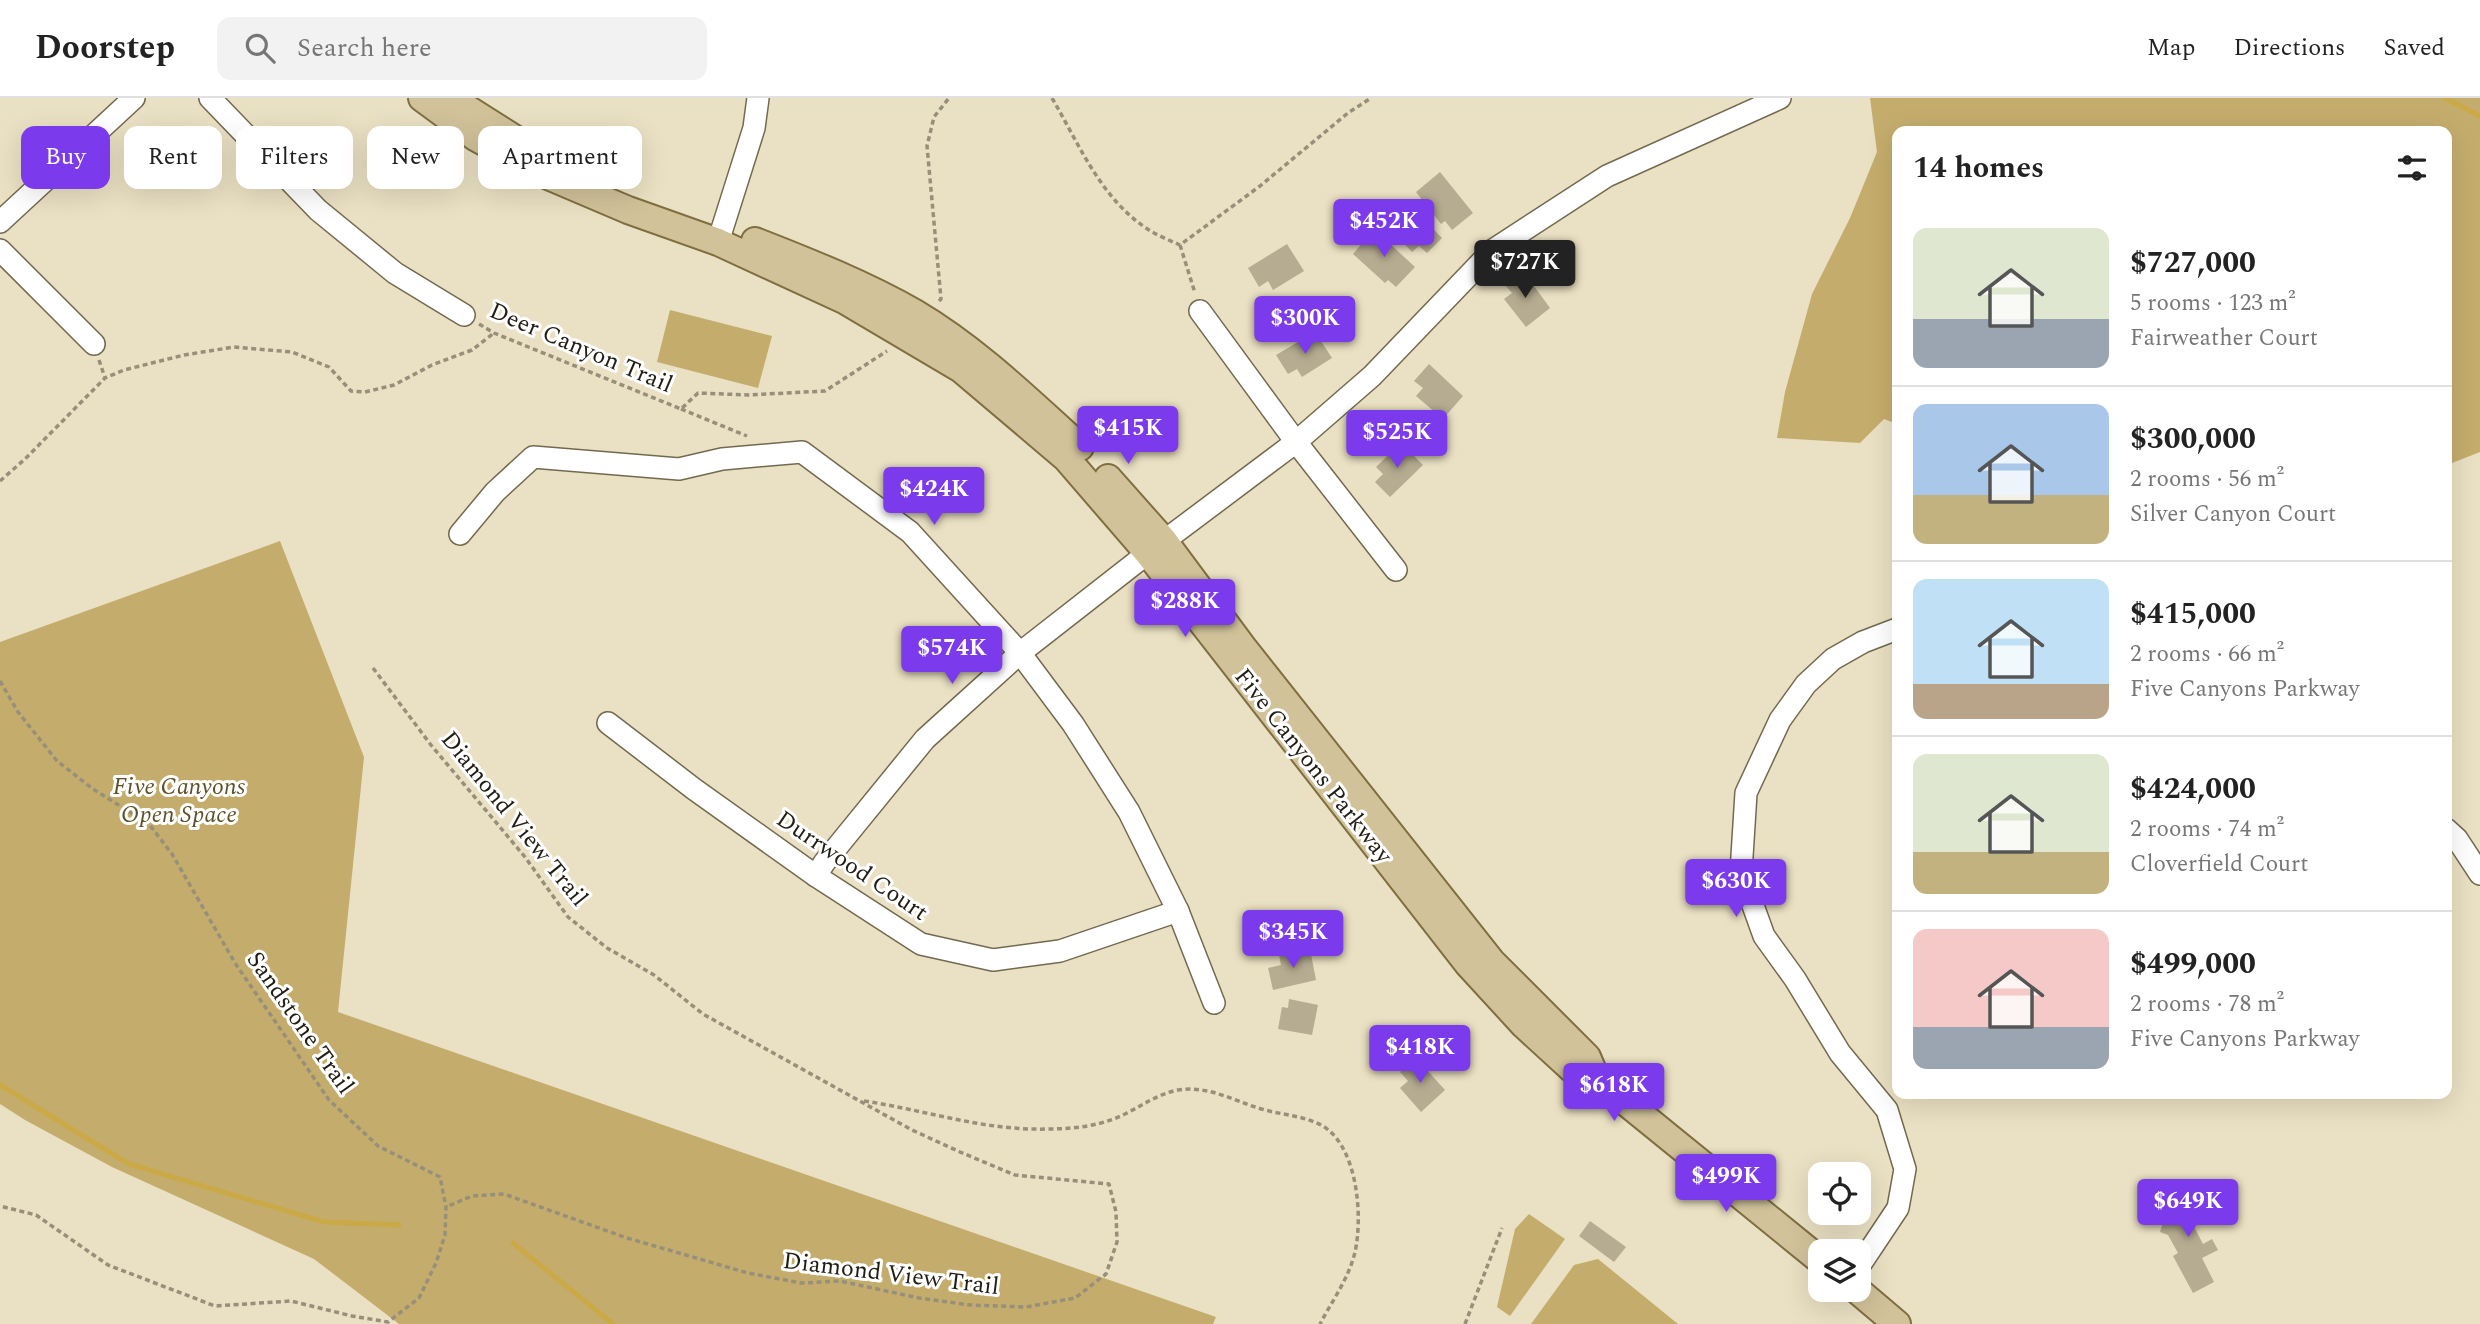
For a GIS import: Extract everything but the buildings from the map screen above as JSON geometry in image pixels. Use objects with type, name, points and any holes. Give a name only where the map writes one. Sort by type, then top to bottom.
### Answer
[{"type":"main road","name":"Five Canyons Parkway","points":[[422,98],[475,137],[541,173],[628,210],[720,235],[842,276],[908,324],[967,350],[1028,399],[1082,450],[1156,547],[1242,646],[1492,962],[1587,1057],[1596,1078],[1808,1250]]},
{"type":"main road","name":"Five Canyons Parkway","points":[[450,98],[560,167],[720,235]]},
{"type":"main road","points":[[1871,1302],[1897,1324]]},
{"type":"street","points":[[0,222],[134,98]]},
{"type":"street","points":[[210,98],[318,210],[395,273],[464,315]]},
{"type":"street","points":[[720,235],[754,128],[758,98]]},
{"type":"street","points":[[816,876],[925,739],[1020,653],[1296,442],[1372,376],[1493,250],[1607,176],[1780,98]]},
{"type":"street","points":[[0,250],[94,344]]},
{"type":"street","points":[[1200,310],[1296,442],[1396,570]]},
{"type":"street","points":[[460,534],[495,492],[533,457],[679,469],[722,459],[802,452],[910,532],[1020,653],[1073,724],[1129,812],[1178,911],[1214,1003]]},
{"type":"street","points":[[1871,1248],[1898,1208],[1905,1169],[1887,1110],[1840,1053],[1795,979],[1764,936],[1741,872],[1746,793],[1780,720],[1806,684],[1833,660],[1863,642],[1892,631]]},
{"type":"street","name":"Durrwood Court","points":[[608,723],[694,789],[816,876],[921,944],[993,960],[1060,951],[1178,911]]},
{"type":"street","points":[[2452,834],[2480,874]]},
{"type":"path","name":"Deer Canyon Trail","points":[[464,315],[494,333],[681,409],[698,393],[748,395],[825,391],[892,348],[908,324],[941,299],[927,146],[934,117],[949,98]]},
{"type":"path","points":[[1052,98],[1104,188],[1128,215],[1148,230],[1180,245],[1200,310]]},
{"type":"path","points":[[1180,245],[1260,186],[1348,113],[1371,98]]},
{"type":"path","points":[[0,481],[105,378],[124,370],[184,355],[234,347],[292,352],[329,367],[351,391],[365,392],[394,385],[432,365],[472,350],[494,333]]},
{"type":"path","points":[[681,409],[750,437]]},
{"type":"path","name":"Diamond View Trail","points":[[373,668],[430,745],[525,857],[568,917],[607,948],[654,975],[704,1014],[912,1130],[1015,1175],[1109,1184],[1116,1212],[1117,1242],[1106,1274],[1075,1298],[1026,1307],[970,1305],[919,1298],[840,1281],[801,1283],[748,1273],[627,1238],[504,1194],[472,1196],[446,1208]]},
{"type":"path","name":"Sandstone Trail","points":[[0,681],[18,712],[57,761],[93,789],[149,824],[172,854],[235,963],[329,1100],[379,1146],[440,1177],[446,1208],[445,1235],[436,1263],[419,1298],[388,1322],[290,1301],[215,1306],[108,1265],[36,1215],[0,1206]]},
{"type":"path","name":"Diamond View Trail","points":[[862,1101],[1001,1127],[1046,1130],[1087,1127],[1124,1115],[1151,1098],[1178,1090],[1206,1090],[1323,1126],[1343,1147],[1354,1180],[1358,1204],[1355,1252],[1344,1280],[1320,1324]]},
{"type":"path","points":[[1465,1324],[1502,1228]]},
{"type":"green space","points":[[1870,98],[2480,98],[2480,452],[2452,463],[2452,126],[1892,126],[1892,422],[1884,419],[1860,443],[1777,438],[1785,392],[1812,294],[1850,218],[1877,152]]},
{"type":"green space","points":[[670,310],[772,336],[758,388],[657,362]]},
{"type":"green space","name":"Five Canyons Open Space","points":[[280,541],[364,757],[338,1012],[1216,1317],[1213,1324],[399,1324],[314,1259],[112,1167],[0,1104],[0,642]]},
{"type":"green space","points":[[1529,1214],[1565,1239],[1510,1316],[1497,1307],[1515,1229]]},
{"type":"green space","points":[[1598,1259],[1678,1324],[1531,1324],[1574,1265]]},
{"type":"waterway","points":[[2445,98],[2480,116]]},
{"type":"waterway","points":[[0,1085],[129,1164],[324,1222],[399,1225]]},
{"type":"waterway","points":[[513,1243],[613,1324]]}]
